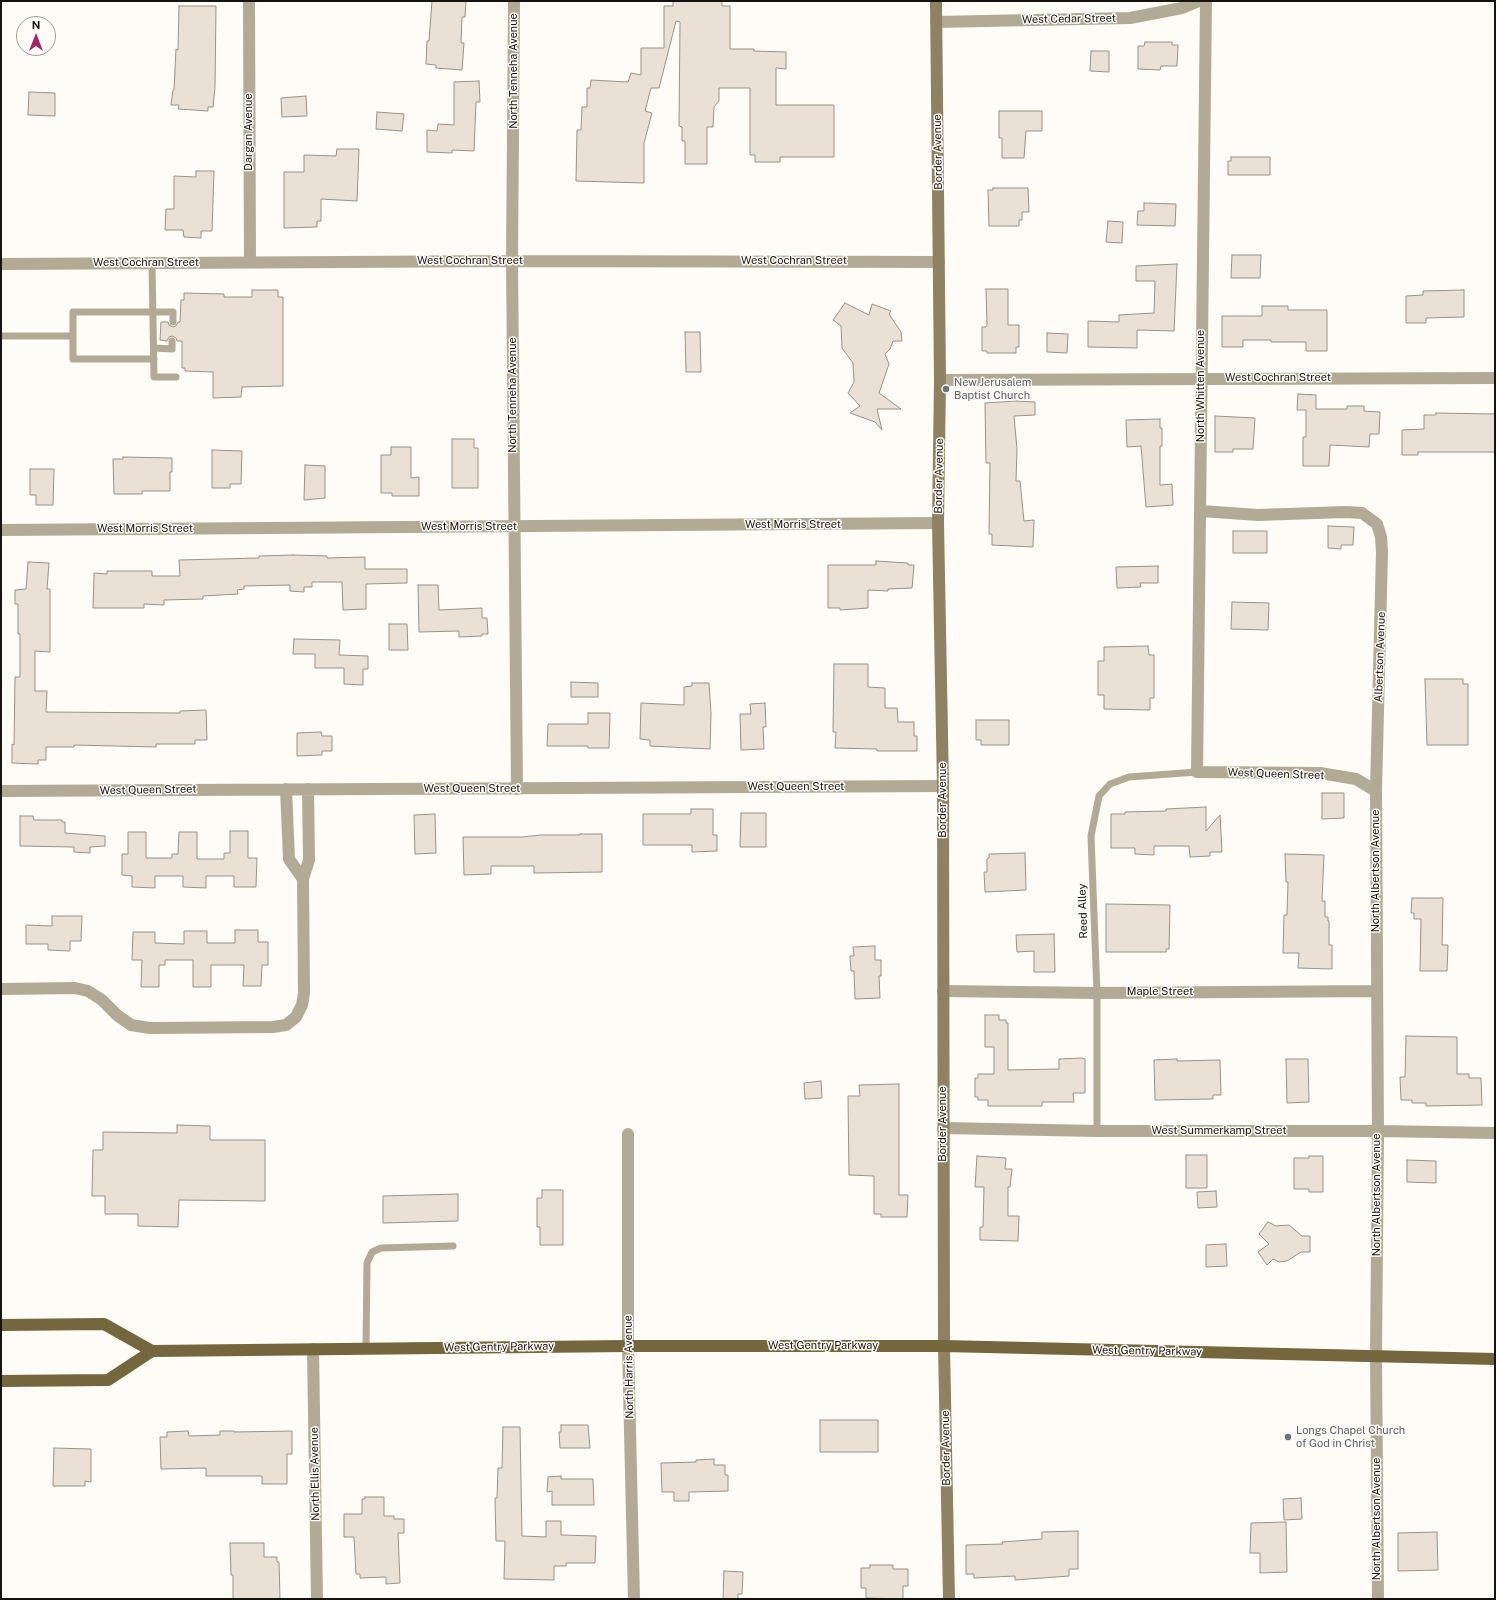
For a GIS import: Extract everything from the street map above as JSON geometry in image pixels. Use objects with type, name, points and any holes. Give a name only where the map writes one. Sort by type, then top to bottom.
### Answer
[{"type":"main road","points":[[1,1325],[104,1324],[152,1351],[108,1380],[1,1381]]},
{"type":"main road","name":"West Gentry Parkway","points":[[152,1351],[628,1346],[944,1346],[1495,1359]]},
{"type":"street","name":"Dargan Avenue","points":[[249,1],[250,262]]},
{"type":"street","name":"North Tenneha Avenue","points":[[514,1],[512,261],[517,789]]},
{"type":"street","name":"Border Avenue","points":[[936,1],[940,380],[938,523],[943,786],[944,1346],[948,1599]]},
{"type":"street","name":"West Cedar Street","points":[[936,22],[1130,18],[1182,8],[1199,1]]},
{"type":"street","name":"North Whitten Avenue","points":[[1197,772],[1206,1]]},
{"type":"street","name":"West Cochran Street","points":[[1,264],[512,261],[939,262]]},
{"type":"street","name":"West Cochran Street","points":[[940,380],[1495,378]]},
{"type":"street","name":"Albertson Avenue","points":[[1201,511],[1258,515],[1345,512],[1362,514],[1376,524],[1381,537],[1382,552],[1376,791]]},
{"type":"street","name":"West Morris Street","points":[[1,530],[938,523]]},
{"type":"street","name":"West Queen Street","points":[[1197,772],[1320,773],[1356,779],[1376,791]]},
{"type":"street","name":"West Queen Street","points":[[1,791],[943,786]]},
{"type":"street","points":[[286,789],[289,859],[304,879]]},
{"type":"street","points":[[1,989],[75,988],[88,992],[102,1000],[131,1025],[150,1028],[273,1028],[286,1025],[296,1017],[302,1005],[304,993],[304,879],[309,860],[308,789]]},
{"type":"street","name":"North Albertson Avenue","points":[[1376,791],[1378,1131],[1376,1356],[1378,1599]]},
{"type":"street","name":"Maple Street","points":[[943,991],[1097,993],[1377,991]]},
{"type":"street","name":"West Summerkamp Street","points":[[943,1128],[1097,1131],[1378,1131],[1495,1133]]},
{"type":"street","name":"North Harris Avenue","points":[[628,1134],[628,1346],[634,1599]]},
{"type":"street","name":"North Ellis Avenue","points":[[313,1349],[317,1599]]},
{"type":"lane","points":[[152,263],[154,377],[176,377]]},
{"type":"lane","points":[[154,359],[73,359],[73,312],[173,312],[173,322]]},
{"type":"lane","points":[[1,336],[73,336]]},
{"type":"lane","points":[[154,348],[172,349],[172,341]]},
{"type":"lane","name":"Reed Alley","points":[[1097,1131],[1097,993],[1091,836],[1099,796],[1110,784],[1129,777],[1197,772]]},
{"type":"lane","points":[[366,1348],[367,1263],[372,1252],[381,1248],[453,1246]]},
{"type":"building","points":[[432,1],[466,1],[465,17],[462,17],[461,43],[464,43],[462,70],[436,68],[436,65],[426,64]]},
{"type":"building","points":[[673,1],[722,1],[722,6],[730,6],[730,49],[754,49],[754,51],[786,52],[786,69],[776,68],[776,105],[834,105],[834,157],[780,157],[780,162],[755,162],[755,155],[750,155],[750,88],[719,88],[719,101],[714,107],[713,127],[707,127],[707,164],[685,164],[685,141],[682,141],[682,127],[679,126],[680,22],[676,21],[659,88],[651,88],[645,111],[652,113],[644,143],[644,183],[576,181],[577,130],[581,130],[582,107],[587,107],[587,88],[590,88],[591,80],[628,82],[631,73],[641,75],[641,48],[664,48],[664,6],[673,6]]},
{"type":"building","points":[[179,6],[216,6],[215,87],[213,107],[208,107],[208,111],[178,109],[179,105],[171,105],[174,90],[176,49],[178,50]]},
{"type":"building","points":[[1145,42],[1172,42],[1172,45],[1178,45],[1177,66],[1161,66],[1160,70],[1138,69],[1138,46],[1144,46]]},
{"type":"building","points":[[1091,51],[1109,51],[1109,72],[1090,71]]},
{"type":"building","points":[[479,81],[480,102],[476,102],[474,151],[452,150],[452,153],[427,152],[427,130],[437,131],[438,124],[454,125],[454,82]]},
{"type":"building","points":[[29,92],[55,93],[55,116],[28,115]]},
{"type":"building","points":[[306,96],[307,116],[282,117],[281,98]]},
{"type":"building","points":[[999,111],[1042,111],[1042,131],[1026,131],[1024,158],[1002,158],[1002,138],[999,138]]},
{"type":"building","points":[[377,112],[404,114],[402,131],[376,129]]},
{"type":"building","points":[[337,149],[359,149],[357,201],[321,199],[321,221],[317,221],[317,227],[284,228],[284,172],[304,172],[304,155],[336,156]]},
{"type":"building","points":[[1231,157],[1270,157],[1270,175],[1228,175],[1228,161],[1231,161]]},
{"type":"building","points":[[196,171],[214,171],[212,231],[201,231],[201,238],[184,237],[183,230],[165,230],[166,209],[174,209],[174,176],[196,177]]},
{"type":"building","points":[[993,188],[1028,188],[1029,212],[1022,212],[1022,220],[1019,220],[1019,226],[989,226],[988,190],[993,190]]},
{"type":"building","points":[[1144,203],[1176,204],[1175,226],[1137,225],[1138,211],[1144,211]]},
{"type":"building","points":[[1108,221],[1123,222],[1122,243],[1106,242]]},
{"type":"building","points":[[1232,255],[1261,255],[1260,278],[1231,278]]},
{"type":"building","points":[[1177,264],[1174,331],[1137,330],[1137,348],[1088,347],[1088,321],[1119,322],[1119,315],[1154,313],[1155,281],[1136,281],[1136,266]]},
{"type":"building","points":[[986,289],[1008,289],[1008,325],[1019,325],[1019,347],[1016,347],[1016,353],[987,353],[987,351],[982,351],[982,327],[986,327],[987,325]]},
{"type":"building","points":[[252,290],[278,290],[278,297],[283,297],[283,386],[242,387],[241,397],[213,398],[213,372],[185,371],[185,368],[182,368],[182,341],[177,341],[176,338],[172,336],[169,337],[167,341],[160,340],[161,322],[168,322],[169,325],[173,327],[180,322],[181,300],[184,300],[184,293],[224,294],[224,297],[252,297]]},
{"type":"building","points":[[1464,290],[1464,317],[1426,318],[1426,323],[1406,323],[1406,296],[1423,295],[1423,291]]},
{"type":"building","points":[[845,303],[869,315],[872,304],[891,311],[889,314],[901,332],[902,341],[893,341],[890,349],[885,354],[889,364],[879,393],[901,409],[877,409],[882,430],[875,422],[850,413],[860,406],[848,393],[854,382],[853,363],[842,348],[841,326],[833,320]]},
{"type":"building","points":[[1262,306],[1288,306],[1288,310],[1327,310],[1327,351],[1306,351],[1306,342],[1271,342],[1271,340],[1243,340],[1243,347],[1222,347],[1222,316],[1262,316]]},
{"type":"building","points":[[685,332],[700,332],[701,372],[686,372]]},
{"type":"building","points":[[1047,333],[1068,334],[1067,353],[1047,352]]},
{"type":"building","points":[[1298,394],[1316,395],[1316,409],[1347,409],[1347,406],[1364,406],[1364,411],[1380,412],[1379,434],[1370,434],[1369,447],[1330,445],[1329,466],[1303,466],[1303,437],[1306,437],[1306,410],[1297,410]]},
{"type":"building","points":[[1016,401],[1035,402],[1035,415],[1014,416],[1017,449],[1016,481],[1020,481],[1024,521],[1034,520],[1033,547],[992,545],[992,534],[989,534],[990,463],[986,463],[985,403]]},
{"type":"building","points":[[1436,413],[1495,414],[1495,452],[1418,452],[1418,455],[1402,455],[1402,430],[1424,429],[1424,415],[1436,415]]},
{"type":"building","points":[[1215,416],[1255,418],[1253,449],[1233,449],[1233,452],[1215,452]]},
{"type":"building","points":[[1160,419],[1160,428],[1162,428],[1162,446],[1160,446],[1160,485],[1172,484],[1173,505],[1146,507],[1141,446],[1127,447],[1126,420]]},
{"type":"building","points":[[452,439],[474,439],[474,448],[478,448],[478,488],[452,488]]},
{"type":"building","points":[[391,447],[411,447],[411,478],[419,477],[419,496],[392,496],[392,493],[381,493],[381,455],[391,455]]},
{"type":"building","points":[[212,450],[242,451],[241,484],[230,484],[230,488],[212,488]]},
{"type":"building","points":[[123,457],[172,458],[170,491],[142,491],[142,494],[114,494],[113,459],[123,459]]},
{"type":"building","points":[[305,465],[325,466],[325,498],[304,500]]},
{"type":"building","points":[[30,469],[54,469],[53,505],[36,505],[36,495],[30,495]]},
{"type":"building","points":[[1328,526],[1354,527],[1353,545],[1341,545],[1341,549],[1328,548]]},
{"type":"building","points":[[1233,531],[1267,531],[1267,553],[1233,553]]},
{"type":"building","points":[[259,556],[327,556],[327,558],[365,557],[365,569],[407,569],[407,583],[366,584],[366,609],[343,610],[342,582],[312,582],[312,587],[304,587],[304,592],[290,591],[290,585],[244,586],[244,589],[237,590],[238,594],[203,596],[203,599],[164,600],[164,605],[144,604],[144,608],[93,608],[94,573],[107,574],[107,571],[152,571],[152,576],[180,576],[179,560],[259,558]]},
{"type":"building","points":[[876,561],[908,563],[908,565],[914,565],[912,588],[888,589],[888,591],[868,590],[868,608],[840,610],[840,608],[828,608],[828,565],[876,565]]},
{"type":"building","points":[[28,562],[49,563],[47,589],[50,589],[50,652],[35,651],[35,691],[47,691],[46,712],[180,713],[180,711],[206,710],[207,740],[195,740],[195,744],[156,744],[156,747],[74,745],[74,747],[46,747],[46,760],[38,760],[38,764],[12,763],[12,744],[14,745],[15,677],[20,677],[20,634],[18,634],[18,604],[15,604],[15,590],[26,589]]},
{"type":"building","points":[[1158,566],[1158,583],[1140,583],[1141,587],[1117,588],[1116,567]]},
{"type":"building","points":[[418,585],[438,585],[439,610],[482,608],[482,618],[487,618],[488,634],[482,634],[482,636],[459,637],[459,631],[419,632]]},
{"type":"building","points":[[1232,602],[1269,603],[1268,630],[1231,629]]},
{"type":"building","points":[[389,624],[407,624],[408,650],[389,650]]},
{"type":"building","points":[[294,639],[340,640],[339,655],[368,656],[368,669],[363,669],[363,685],[344,684],[344,668],[315,668],[315,654],[293,654]]},
{"type":"building","points":[[1148,646],[1149,655],[1154,655],[1154,698],[1150,698],[1150,710],[1104,709],[1104,695],[1098,695],[1098,661],[1104,661],[1104,647]]},
{"type":"building","points":[[834,664],[868,664],[868,687],[885,688],[885,708],[897,708],[898,722],[914,722],[914,736],[917,736],[917,751],[877,751],[877,749],[835,748],[836,732],[833,732]]},
{"type":"building","points":[[1425,679],[1463,679],[1463,684],[1468,684],[1468,745],[1427,745]]},
{"type":"building","points":[[571,682],[598,683],[598,697],[571,697]]},
{"type":"building","points":[[692,683],[709,683],[711,714],[710,749],[650,746],[650,740],[640,739],[641,703],[684,705],[684,687],[692,686]]},
{"type":"building","points":[[765,703],[766,727],[763,727],[764,749],[741,750],[740,714],[751,714],[750,704]]},
{"type":"building","points":[[588,713],[610,713],[609,748],[588,748],[588,746],[547,746],[548,724],[588,724]]},
{"type":"building","points":[[976,720],[1009,720],[1009,745],[981,745],[981,740],[976,740]]},
{"type":"building","points":[[321,732],[322,736],[332,736],[332,751],[322,751],[322,755],[297,756],[297,733]]},
{"type":"building","points":[[1322,793],[1344,793],[1344,818],[1322,819]]},
{"type":"building","points":[[1206,807],[1206,831],[1220,815],[1222,852],[1210,852],[1210,856],[1190,857],[1189,846],[1154,846],[1154,855],[1135,854],[1135,848],[1111,848],[1111,814]]},
{"type":"building","points":[[691,809],[713,809],[713,835],[717,835],[717,851],[692,852],[692,845],[643,845],[643,814],[691,814]]},
{"type":"building","points":[[741,813],[766,813],[766,847],[740,847]]},
{"type":"building","points":[[435,814],[436,853],[415,854],[414,815]]},
{"type":"building","points":[[20,816],[33,816],[34,820],[62,820],[62,822],[65,822],[65,833],[105,836],[105,846],[90,847],[90,853],[74,852],[74,847],[20,846]]},
{"type":"building","points":[[230,831],[248,831],[248,858],[257,858],[256,887],[234,887],[234,876],[206,876],[206,888],[183,887],[183,876],[155,876],[155,888],[132,887],[132,876],[122,875],[122,854],[128,854],[128,832],[146,832],[146,858],[172,858],[172,854],[178,854],[179,832],[197,832],[197,859],[224,859],[224,853],[230,853]]},
{"type":"building","points":[[602,834],[602,872],[534,873],[534,866],[491,866],[491,874],[464,875],[463,837],[522,837]]},
{"type":"building","points":[[1025,853],[1026,890],[985,892],[984,872],[987,872],[987,859],[989,858],[989,854]]},
{"type":"building","points":[[1285,854],[1324,855],[1322,901],[1325,901],[1325,917],[1328,917],[1329,921],[1329,945],[1332,945],[1332,969],[1298,968],[1299,953],[1283,953],[1284,915],[1287,915],[1288,882],[1286,882]]},
{"type":"building","points":[[1412,898],[1443,898],[1442,945],[1448,945],[1447,971],[1420,971],[1421,919],[1414,919],[1414,913],[1411,913]]},
{"type":"building","points":[[1106,904],[1170,905],[1169,949],[1166,949],[1166,952],[1106,952]]},
{"type":"building","points":[[52,916],[82,916],[81,941],[70,941],[70,951],[48,950],[48,944],[26,944],[26,925],[52,926]]},
{"type":"building","points":[[235,930],[258,930],[258,942],[268,942],[268,965],[262,965],[261,986],[243,986],[244,965],[211,965],[211,987],[193,987],[193,960],[165,960],[165,965],[159,965],[159,987],[141,987],[142,960],[132,960],[133,932],[155,932],[155,943],[184,944],[184,931],[207,931],[207,943],[235,943]]},
{"type":"building","points":[[1054,934],[1055,972],[1034,972],[1034,951],[1017,952],[1016,935]]},
{"type":"building","points":[[875,946],[875,960],[881,960],[881,976],[879,976],[880,998],[855,999],[854,971],[851,971],[850,956],[854,956],[853,947]]},
{"type":"building","points":[[985,1015],[999,1015],[999,1020],[1006,1020],[1006,1023],[1008,1023],[1008,1070],[1059,1069],[1059,1059],[1082,1058],[1085,1059],[1085,1093],[1073,1093],[1074,1102],[1042,1102],[1042,1106],[988,1106],[988,1100],[978,1100],[978,1097],[975,1097],[975,1078],[978,1078],[978,1074],[994,1074],[994,1047],[985,1047]]},
{"type":"building","points":[[1406,1036],[1457,1037],[1457,1074],[1469,1074],[1469,1078],[1481,1078],[1482,1105],[1426,1106],[1426,1103],[1412,1103],[1412,1100],[1401,1100],[1400,1077],[1405,1077]]},
{"type":"building","points":[[1177,1059],[1177,1061],[1220,1060],[1221,1095],[1213,1095],[1213,1099],[1155,1100],[1154,1060]]},
{"type":"building","points":[[1286,1059],[1308,1059],[1309,1102],[1287,1103]]},
{"type":"building","points":[[821,1081],[822,1098],[805,1099],[804,1083]]},
{"type":"building","points":[[899,1084],[899,1195],[908,1195],[907,1217],[881,1217],[881,1214],[874,1214],[874,1176],[849,1175],[848,1096],[860,1096],[859,1085]]},
{"type":"building","points":[[177,1125],[210,1126],[210,1140],[265,1140],[265,1201],[179,1200],[178,1227],[138,1226],[138,1214],[105,1214],[105,1196],[92,1196],[93,1150],[103,1150],[103,1132],[177,1133]]},
{"type":"building","points":[[1186,1155],[1207,1155],[1207,1188],[1186,1188]]},
{"type":"building","points":[[977,1156],[1006,1158],[1005,1169],[1012,1169],[1010,1187],[1008,1187],[1008,1216],[1019,1216],[1018,1241],[980,1240],[980,1227],[983,1227],[984,1187],[975,1187]]},
{"type":"building","points":[[1309,1156],[1323,1156],[1323,1192],[1309,1192],[1309,1189],[1294,1189],[1294,1158],[1309,1158]]},
{"type":"building","points":[[1407,1160],[1436,1161],[1436,1183],[1407,1182]]},
{"type":"building","points":[[542,1190],[563,1190],[563,1245],[540,1245],[540,1227],[537,1227],[537,1198],[542,1198]]},
{"type":"building","points":[[1216,1191],[1217,1207],[1198,1208],[1197,1192]]},
{"type":"building","points":[[458,1194],[458,1221],[383,1223],[383,1196]]},
{"type":"building","points":[[1268,1222],[1276,1226],[1289,1225],[1302,1236],[1310,1236],[1310,1252],[1301,1252],[1287,1261],[1279,1262],[1273,1259],[1267,1265],[1258,1252],[1269,1244],[1259,1234]]},
{"type":"building","points":[[1226,1244],[1227,1266],[1206,1267],[1206,1245]]},
{"type":"building","points":[[820,1420],[878,1420],[878,1452],[820,1452]]},
{"type":"building","points":[[561,1425],[588,1425],[590,1448],[560,1448],[559,1432],[561,1432]]},
{"type":"building","points":[[503,1427],[520,1427],[522,1536],[546,1537],[546,1521],[561,1521],[561,1535],[596,1536],[595,1563],[566,1563],[566,1566],[554,1566],[554,1580],[504,1579],[505,1541],[496,1541],[495,1498],[497,1498],[498,1468],[502,1468]]},
{"type":"building","points":[[188,1431],[189,1436],[220,1435],[220,1431],[292,1431],[292,1454],[287,1454],[287,1484],[262,1484],[262,1476],[206,1476],[206,1468],[161,1469],[160,1437],[167,1437],[167,1432]]},
{"type":"building","points":[[54,1448],[91,1449],[91,1482],[85,1481],[85,1486],[53,1486]]},
{"type":"building","points":[[714,1459],[714,1465],[725,1465],[725,1475],[728,1475],[728,1491],[689,1492],[689,1501],[674,1501],[674,1492],[662,1492],[661,1463],[696,1462],[696,1460]]},
{"type":"building","points":[[561,1476],[561,1479],[593,1479],[594,1505],[552,1505],[552,1491],[547,1492],[548,1477]]},
{"type":"building","points":[[365,1497],[384,1497],[384,1516],[394,1516],[394,1519],[404,1519],[404,1533],[398,1533],[400,1583],[386,1584],[386,1577],[360,1578],[360,1574],[356,1574],[354,1537],[344,1537],[344,1514],[362,1514],[362,1499],[365,1499]]},
{"type":"building","points":[[1301,1498],[1302,1519],[1284,1520],[1283,1499]]},
{"type":"building","points":[[1286,1522],[1287,1572],[1260,1573],[1260,1553],[1250,1553],[1251,1523]]},
{"type":"building","points":[[1078,1531],[1078,1569],[1069,1569],[1069,1576],[1015,1580],[1015,1576],[974,1578],[974,1574],[966,1574],[966,1545],[1003,1544],[1002,1542],[1042,1539],[1042,1532]]},
{"type":"building","points":[[1437,1532],[1438,1570],[1398,1571],[1398,1533]]},
{"type":"building","points":[[230,1543],[264,1543],[264,1557],[277,1557],[277,1562],[279,1562],[280,1599],[233,1599],[233,1575],[231,1575]]},
{"type":"building","points":[[870,1565],[893,1565],[893,1569],[908,1569],[908,1586],[903,1586],[903,1599],[866,1598],[866,1588],[861,1588],[861,1568],[870,1568]]},
{"type":"building","points":[[724,1571],[743,1572],[742,1594],[738,1594],[738,1599],[723,1599]]},
{"type":"place","name":"New Jerusalem Baptist Church","points":[[946,389]]},
{"type":"place","name":"Longs Chapel Church of God in Christ","points":[[1288,1437]]}]
